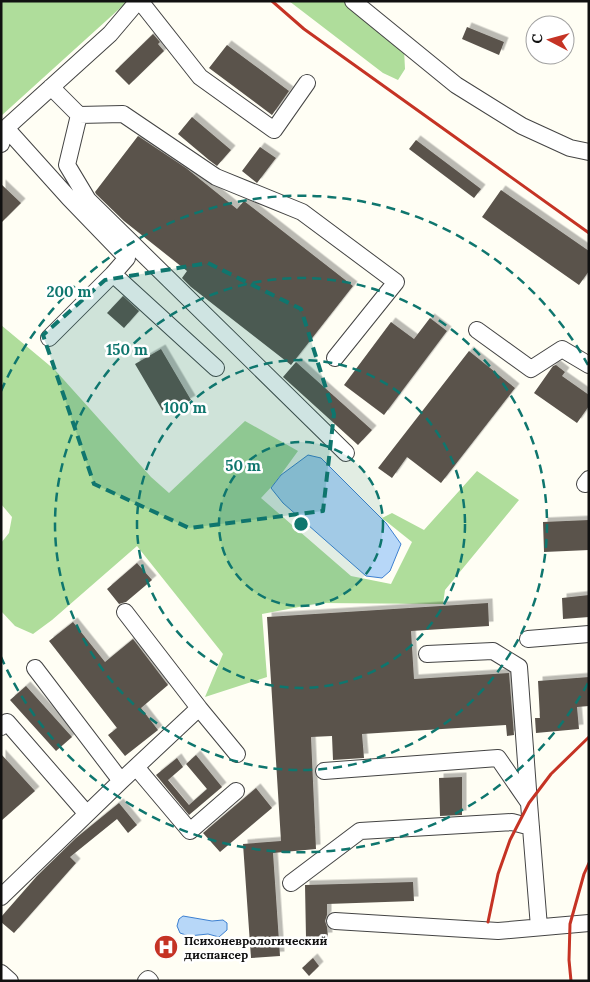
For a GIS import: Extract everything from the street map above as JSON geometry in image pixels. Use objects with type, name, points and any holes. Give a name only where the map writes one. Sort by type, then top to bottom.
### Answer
[{"type":"lane","points":[[1,144],[4,129],[110,34],[139,1],[200,77],[274,130],[307,83]]},
{"type":"lane","points":[[354,1],[456,85],[522,126],[570,148],[589,152]]},
{"type":"lane","points":[[51,87],[79,115],[123,114],[216,177],[302,212],[396,282],[335,358]]},
{"type":"lane","points":[[79,115],[67,165],[88,200],[346,454]]},
{"type":"lane","points":[[4,129],[127,258],[49,338]]},
{"type":"lane","points":[[113,274],[216,368]]},
{"type":"lane","points":[[477,330],[531,369],[562,349],[589,366]]},
{"type":"lane","points":[[125,612],[237,754]]},
{"type":"lane","points":[[528,639],[589,634]]},
{"type":"lane","points":[[426,654],[493,650],[519,667],[539,927]]},
{"type":"lane","points":[[35,668],[122,781]]},
{"type":"lane","points":[[1,897],[199,708]]},
{"type":"lane","points":[[1,727],[7,722],[88,814]]},
{"type":"lane","points":[[324,770],[498,758],[529,803]]},
{"type":"lane","points":[[136,767],[190,831],[236,791]]},
{"type":"lane","points":[[291,883],[360,831],[512,822],[531,827]]},
{"type":"lane","points":[[336,921],[498,931],[589,923]]},
{"type":"lane","points":[[1,973],[10,981]]},
{"type":"highlighted area","points":[[208,263],[301,309],[334,414],[323,511],[189,528],[94,484],[43,335],[105,280]]},
{"type":"green space","points":[[1,1],[128,1],[1,116]]},
{"type":"green space","points":[[289,1],[346,1],[404,49],[405,69],[398,80],[383,73]]},
{"type":"green space","points":[[1,325],[55,370],[151,477],[169,493],[245,421],[298,451],[274,484],[261,498],[351,576],[391,584],[412,542],[382,518],[392,513],[424,530],[477,471],[519,500],[445,590],[443,604],[320,603],[262,614],[267,677],[205,697],[223,654],[137,546],[52,620],[33,634],[15,626],[1,611],[1,543],[9,533],[12,517],[1,504]]},
{"type":"water","points":[[308,455],[321,458],[386,523],[401,544],[390,571],[382,578],[366,576],[283,503],[271,488],[281,475]]},
{"type":"water","points":[[183,916],[212,921],[223,920],[227,923],[227,930],[219,937],[208,934],[189,936],[180,933],[177,926],[179,919]]},
{"type":"building","points":[[467,27],[504,42],[499,55],[462,39]]},
{"type":"building","points":[[153,34],[160,42],[158,44],[164,51],[129,85],[115,71]]},
{"type":"building","points":[[227,45],[289,91],[272,115],[209,68]]},
{"type":"building","points":[[192,117],[231,150],[217,166],[178,134]]},
{"type":"building","points":[[138,136],[186,168],[237,209],[244,201],[353,286],[291,365],[191,287],[182,278],[187,271],[124,221],[96,194],[95,192]]},
{"type":"building","points":[[416,140],[481,189],[474,198],[409,149]]},
{"type":"building","points":[[260,147],[276,158],[257,183],[242,171]]},
{"type":"building","points":[[1,184],[21,203],[1,223]]},
{"type":"building","points":[[501,190],[589,251],[589,271],[579,285],[482,217]]},
{"type":"building","points":[[123,296],[139,311],[124,328],[107,313]]},
{"type":"building","points":[[430,318],[447,331],[384,415],[344,385],[391,322],[414,339]]},
{"type":"building","points":[[161,349],[191,400],[165,415],[135,364]]},
{"type":"building","points":[[469,351],[515,388],[441,483],[407,457],[392,478],[378,468]]},
{"type":"building","points":[[296,362],[372,430],[358,445],[283,377]]},
{"type":"building","points":[[556,365],[565,372],[562,376],[589,395],[589,406],[577,423],[534,393],[553,366]]},
{"type":"building","points":[[589,520],[589,550],[544,552],[543,522]]},
{"type":"building","points":[[137,563],[152,580],[126,602],[119,604],[107,589]]},
{"type":"building","points":[[589,595],[589,617],[563,619],[562,598]]},
{"type":"building","points":[[488,603],[489,626],[411,631],[414,679],[509,673],[514,735],[507,736],[506,725],[362,734],[364,758],[333,760],[332,736],[311,737],[316,849],[273,853],[280,956],[251,958],[243,844],[281,841],[267,617]]},
{"type":"building","points":[[73,622],[105,662],[133,639],[168,685],[141,708],[158,730],[125,756],[108,735],[117,728],[49,641]]},
{"type":"building","points":[[589,677],[589,706],[577,707],[579,729],[536,733],[535,718],[540,718],[538,681]]},
{"type":"building","points":[[26,686],[72,737],[56,751],[10,700]]},
{"type":"building","points":[[1,754],[35,791],[1,821]]},
{"type":"building","points":[[196,755],[222,787],[189,815],[156,775],[177,758],[183,767],[168,780],[189,805],[207,789],[186,764]]},
{"type":"building","points":[[462,777],[462,815],[440,816],[439,778]]},
{"type":"building","points":[[256,788],[272,808],[220,852],[203,833]]},
{"type":"building","points":[[119,803],[137,825],[128,833],[117,819],[70,857],[76,863],[14,933],[1,922],[1,917],[37,876],[76,838]]},
{"type":"building","points":[[413,882],[414,901],[327,904],[325,921],[328,937],[306,938],[305,885]]},
{"type":"building","points":[[313,958],[319,966],[309,976],[302,968]]},
{"type":"railway","points":[[272,1],[304,29],[589,233]]},
{"type":"railway","points":[[488,922],[498,874],[510,840],[529,803],[551,774],[589,737]]},
{"type":"railway","points":[[571,981],[569,960],[570,924],[584,874],[589,863]]},
{"type":"place","name":"Психоневрологический диспансер","points":[[166,947]]}]
